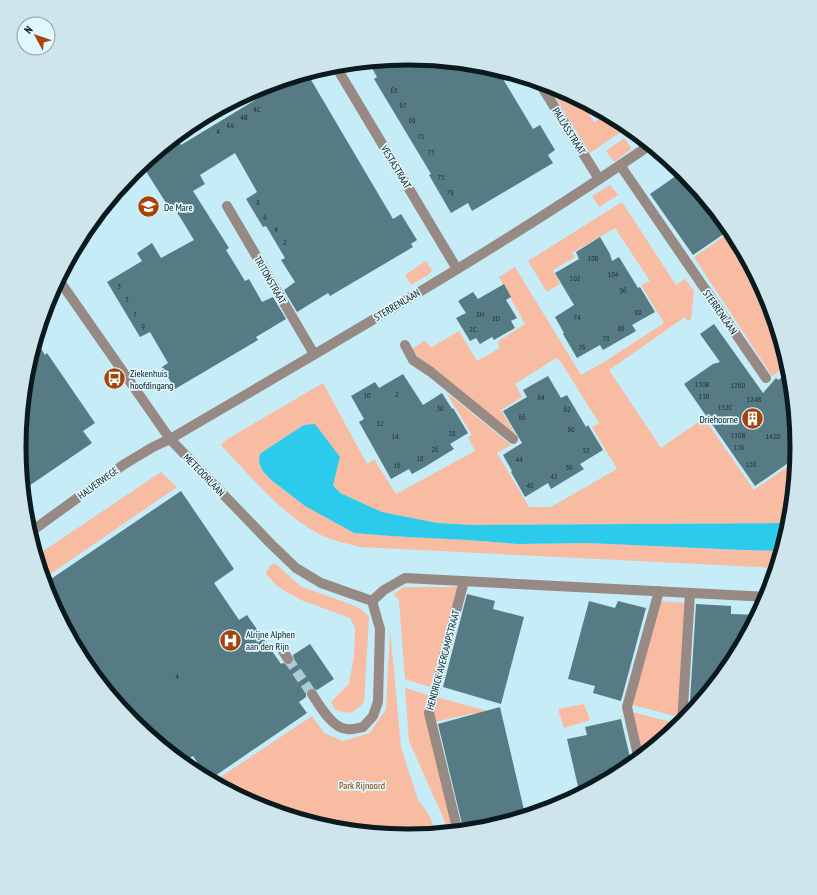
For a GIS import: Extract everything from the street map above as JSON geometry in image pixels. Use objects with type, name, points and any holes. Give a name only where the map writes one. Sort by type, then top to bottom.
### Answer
[{"type":"street","name":"VESTASTRAAT","points":[[339,71],[457,269]]},
{"type":"street","name":"PALLASSTRAAT","points":[[544,90],[599,180]]},
{"type":"street","name":"STERRENLAAN","points":[[170,439],[457,269],[599,180],[645,147]]},
{"type":"street","name":"STERRENLAAN","points":[[620,165],[766,378]]},
{"type":"street","name":"TRITONSTRAAT","points":[[227,206],[314,354]]},
{"type":"street","name":"METEOORLAAN","points":[[62,285],[170,439],[296,568],[321,583],[372,600]]},
{"type":"street","points":[[405,345],[413,360],[431,372],[513,439]]},
{"type":"street","name":"HALVERWEGE","points":[[35,529],[123,465],[153,447],[170,439]]},
{"type":"street","points":[[312,694],[325,714],[335,724],[346,730],[363,727],[373,716],[378,702],[380,629],[372,600],[384,590],[405,578],[761,597]]},
{"type":"street","name":"HENDRICK AVERCAMPSTRAAT","points":[[457,827],[429,713],[464,581]]},
{"type":"street","points":[[638,754],[627,707],[659,591]]},
{"type":"street","points":[[683,714],[690,593]]},
{"type":"green space","points":[[553,93],[585,108],[594,122],[602,117],[623,130],[590,153]]},
{"type":"green space","points":[[624,138],[631,148],[614,162],[606,151]]},
{"type":"green space","points":[[610,185],[618,195],[599,207],[592,196]]},
{"type":"green space","points":[[622,202],[676,285],[685,279],[694,291],[691,319],[688,321],[685,317],[609,370],[661,448],[704,418],[754,490],[790,465],[788,497],[784,523],[472,525],[437,523],[382,512],[340,493],[333,484],[340,457],[304,425],[260,454],[259,462],[262,470],[270,479],[305,506],[354,533],[518,544],[587,543],[777,551],[772,568],[360,547],[327,538],[304,525],[266,493],[221,445],[226,440],[323,383],[367,464],[374,459],[396,494],[475,451],[468,437],[472,435],[446,392],[511,445],[497,453],[529,507],[551,507],[617,469],[592,427],[599,423],[561,362],[556,358],[515,384],[522,397],[501,410],[518,438],[418,357],[412,349],[424,341],[432,347],[459,331],[477,361],[500,348],[497,342],[525,324],[499,277],[515,267],[581,375],[664,323],[641,285],[650,281],[615,228],[572,253],[575,257],[553,270],[560,284],[547,292],[528,261]]},
{"type":"green space","points":[[727,235],[752,278],[762,301],[771,325],[783,369],[772,376],[694,257]]},
{"type":"green space","points":[[426,261],[432,270],[428,275],[411,285],[405,275]]},
{"type":"green space","points":[[161,472],[177,487],[48,576],[41,553]]},
{"type":"green space","points":[[273,563],[300,586],[355,606],[369,617],[364,702],[354,711],[348,713],[336,710],[331,702],[349,684],[354,656],[355,628],[350,618],[301,600],[278,587],[266,574],[267,570]]},
{"type":"green space","points":[[404,587],[458,587],[433,688],[405,679],[399,600],[394,594]]},
{"type":"green space","points":[[660,601],[685,603],[679,717],[633,705]]},
{"type":"green space","name":"Park Rijnoord","points":[[390,629],[401,747],[418,800],[428,813],[435,829],[383,829],[334,823],[286,810],[262,801],[217,779],[312,716],[324,733],[343,741],[370,733],[386,709]]},
{"type":"green space","points":[[405,688],[431,696],[452,827],[448,828],[409,741]]},
{"type":"green space","points":[[436,697],[499,714],[476,719],[474,713],[435,722],[432,713]]},
{"type":"green space","points":[[584,704],[590,720],[564,728],[558,709]]},
{"type":"green space","points":[[632,712],[674,723],[661,735],[641,751]]},
{"type":"water","points":[[315,424],[340,457],[333,485],[340,493],[382,512],[437,523],[472,525],[784,523],[777,551],[587,543],[518,544],[354,533],[305,506],[270,479],[262,470],[259,462],[260,454],[304,425]]},
{"type":"water","points":[[412,827],[424,829],[408,830],[389,829]]},
{"type":"building","points":[[408,65],[434,66],[458,68],[502,77],[533,129],[540,125],[555,150],[548,155],[553,163],[472,211],[468,203],[451,213],[429,175],[431,174],[374,79],[377,77],[372,68]]},
{"type":"building","points":[[310,78],[393,219],[401,214],[417,240],[411,244],[413,247],[330,296],[328,293],[297,312],[284,290],[295,282],[281,260],[285,258],[266,226],[263,227],[246,199],[257,192],[235,153],[200,175],[205,184],[193,191],[229,248],[226,250],[245,281],[249,279],[262,302],[273,297],[286,319],[256,337],[258,340],[175,389],[162,367],[168,363],[150,332],[140,337],[107,282],[142,261],[137,253],[152,243],[161,258],[194,240],[172,204],[168,206],[145,170],[179,142],[181,145],[270,91]]},
{"type":"building","points":[[677,175],[696,195],[725,233],[693,255],[650,194]]},
{"type":"building","points":[[600,237],[610,254],[612,261],[619,257],[655,312],[632,325],[636,331],[603,350],[600,345],[577,358],[555,317],[574,305],[555,273],[579,259],[576,252]]},
{"type":"building","points":[[504,284],[511,297],[506,300],[517,318],[511,321],[515,328],[494,340],[492,337],[480,344],[476,338],[470,341],[456,318],[466,313],[458,301],[473,292],[478,299]]},
{"type":"building","name":"Driehoorne","points":[[714,324],[763,393],[776,378],[778,380],[784,376],[790,422],[790,462],[755,486],[684,384],[713,364],[720,362],[700,334]]},
{"type":"building","points":[[40,347],[45,355],[47,353],[95,423],[83,431],[92,443],[28,487],[26,448],[27,422],[33,373]]},
{"type":"building","points":[[403,374],[423,405],[442,393],[468,433],[450,444],[454,449],[423,468],[412,474],[409,469],[391,479],[359,422],[364,419],[351,396],[375,382],[379,388]]},
{"type":"building","points":[[548,376],[561,398],[567,395],[586,427],[588,425],[603,450],[580,464],[584,469],[551,489],[548,483],[525,497],[503,455],[522,443],[503,411],[527,397],[523,390]]},
{"type":"building","points":[[181,491],[234,569],[214,583],[239,620],[247,615],[281,664],[292,664],[294,659],[293,655],[310,644],[334,679],[317,690],[311,688],[306,691],[306,697],[299,702],[307,713],[214,777],[202,770],[193,756],[187,760],[156,735],[121,700],[90,660],[77,639],[65,617],[50,580]]},
{"type":"building","points":[[467,594],[495,601],[493,609],[524,617],[501,704],[443,687]]},
{"type":"building","points":[[589,601],[615,608],[618,601],[646,608],[621,701],[593,693],[595,686],[568,679]]},
{"type":"building","points":[[696,604],[731,606],[731,614],[753,615],[727,660],[690,707]]},
{"type":"building","points":[[500,707],[524,810],[497,816],[498,819],[463,826],[438,724]]},
{"type":"building","points":[[621,719],[630,759],[600,779],[579,790],[567,739],[587,735],[585,727]]},
{"type":"tunnel","points":[[288,659],[312,694]]},
{"type":"place","name":"De Mare","points":[[148,207]]},
{"type":"place","name":"Ziekenhuis hoofdingang","points":[[115,379]]},
{"type":"place","name":"Driehoorne","points":[[753,419]]},
{"type":"place","name":"Alrijne Alphen aan den Rijn","points":[[231,640]]}]
